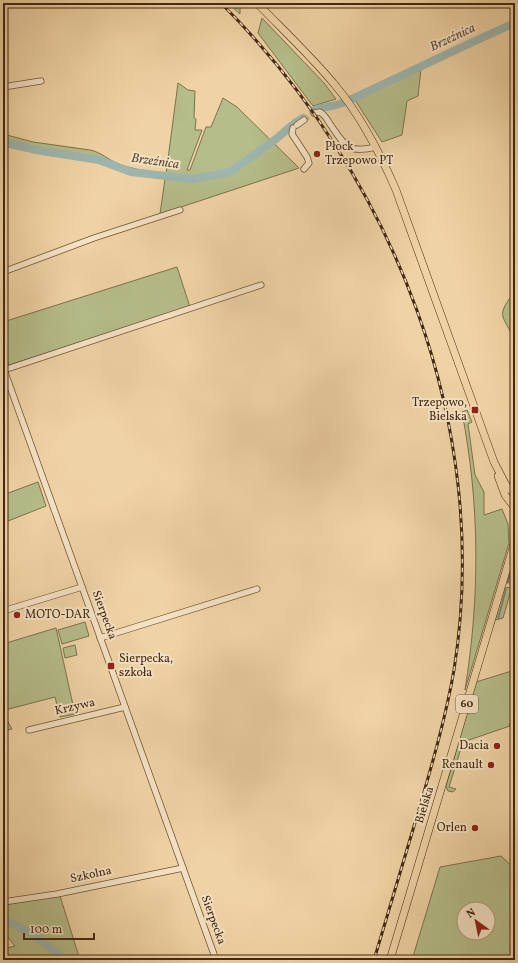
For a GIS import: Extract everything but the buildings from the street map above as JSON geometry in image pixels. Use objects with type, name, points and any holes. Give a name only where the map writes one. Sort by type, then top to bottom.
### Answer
[{"type":"main road","points":[[257,3],[312,58],[350,106],[376,147],[396,190],[503,490],[515,507]]},
{"type":"main road","points":[[494,462],[507,486],[515,494]]},
{"type":"main road","name":"Bielska","points":[[390,960],[515,541]]},
{"type":"street","points":[[3,87],[41,81]]},
{"type":"street","points":[[314,113],[320,112],[325,115],[340,138],[349,148],[360,150],[376,147]]},
{"type":"street","points":[[304,120],[295,126],[292,134],[307,157],[309,163],[304,169]]},
{"type":"street","points":[[3,272],[94,238],[180,210]]},
{"type":"street","points":[[4,368],[261,285]]},
{"type":"street","name":"Sierpecka","points":[[4,368],[216,960]]},
{"type":"street","points":[[3,610],[82,587]]},
{"type":"street","points":[[100,638],[257,589]]},
{"type":"street","name":"Krzywa","points":[[29,730],[126,707]]},
{"type":"street","name":"Szkolna","points":[[3,902],[57,894],[183,868]]},
{"type":"green space","points":[[228,3],[240,3],[240,14]]},
{"type":"green space","points":[[262,18],[324,83],[336,99],[313,106],[258,33]]},
{"type":"green space","points":[[421,69],[418,96],[407,101],[402,135],[382,142],[355,100]]},
{"type":"green space","points":[[178,83],[188,90],[195,91],[195,130],[202,130],[187,170],[190,170],[206,127],[211,127],[223,98],[237,107],[299,168],[160,214],[165,179],[135,175],[97,162],[46,155],[3,146],[3,134],[33,142],[90,150],[98,152],[125,166],[166,174]]},
{"type":"green space","points":[[177,267],[190,307],[9,365],[3,348],[3,322]]},
{"type":"green space","points":[[515,292],[515,309],[511,318],[515,332],[515,345],[503,318],[503,313],[508,301]]},
{"type":"green space","points":[[467,410],[472,422],[468,424],[475,475],[484,492],[484,515],[502,509],[508,524],[509,543],[465,690],[473,620],[476,551],[472,482],[462,412]]},
{"type":"green space","points":[[38,482],[46,506],[3,523],[3,495]]},
{"type":"green space","points":[[515,551],[514,582],[507,583]]},
{"type":"green space","points":[[512,587],[503,618],[495,620],[504,588]]},
{"type":"green space","points":[[85,622],[89,636],[62,644],[58,630]]},
{"type":"green space","points":[[56,628],[75,714],[60,717],[55,697],[5,710],[3,708],[3,644]]},
{"type":"green space","points":[[75,645],[77,655],[65,658],[63,648]]},
{"type":"green space","points":[[515,670],[515,722],[509,724],[510,726],[463,742],[449,787],[456,789],[453,792],[448,791],[446,786],[476,682]]},
{"type":"green space","points":[[3,713],[12,729],[3,731]]},
{"type":"green space","points":[[501,856],[515,869],[515,960],[412,960],[440,867]]},
{"type":"green space","points":[[60,896],[80,960],[3,960],[3,949],[15,946],[3,931],[3,905]]},
{"type":"waterway","name":"Brzeźnica","points":[[313,111],[345,102],[515,23]]},
{"type":"waterway","name":"Brzeźnica","points":[[295,123],[303,118]]},
{"type":"waterway","name":"Brzeźnica","points":[[3,142],[36,150],[99,160],[131,172],[193,179],[230,172],[276,139],[291,126]]},
{"type":"waterway","points":[[508,582],[515,560]]},
{"type":"waterway","points":[[498,619],[506,589]]},
{"type":"waterway","name":"Brzeźnica","points":[[3,920],[28,932],[66,960]]},
{"type":"tunnel","points":[[304,120],[314,113]]},
{"type":"railway","points":[[221,3],[282,71],[335,146],[381,225],[417,310],[443,397],[458,487],[462,578],[454,670],[447,704],[420,806],[374,960]]},
{"type":"place","name":"Płock Trzepowo PT","points":[[317,154]]},
{"type":"place","name":"Trzepowo, Bielska","points":[[475,410]]},
{"type":"place","name":"MOTO-DAR","points":[[17,615]]},
{"type":"place","name":"Sierpecka, szkoła","points":[[111,666]]},
{"type":"place","name":"Dacia","points":[[497,746]]},
{"type":"place","name":"Renault","points":[[491,765]]},
{"type":"place","name":"Orlen","points":[[475,828]]}]
